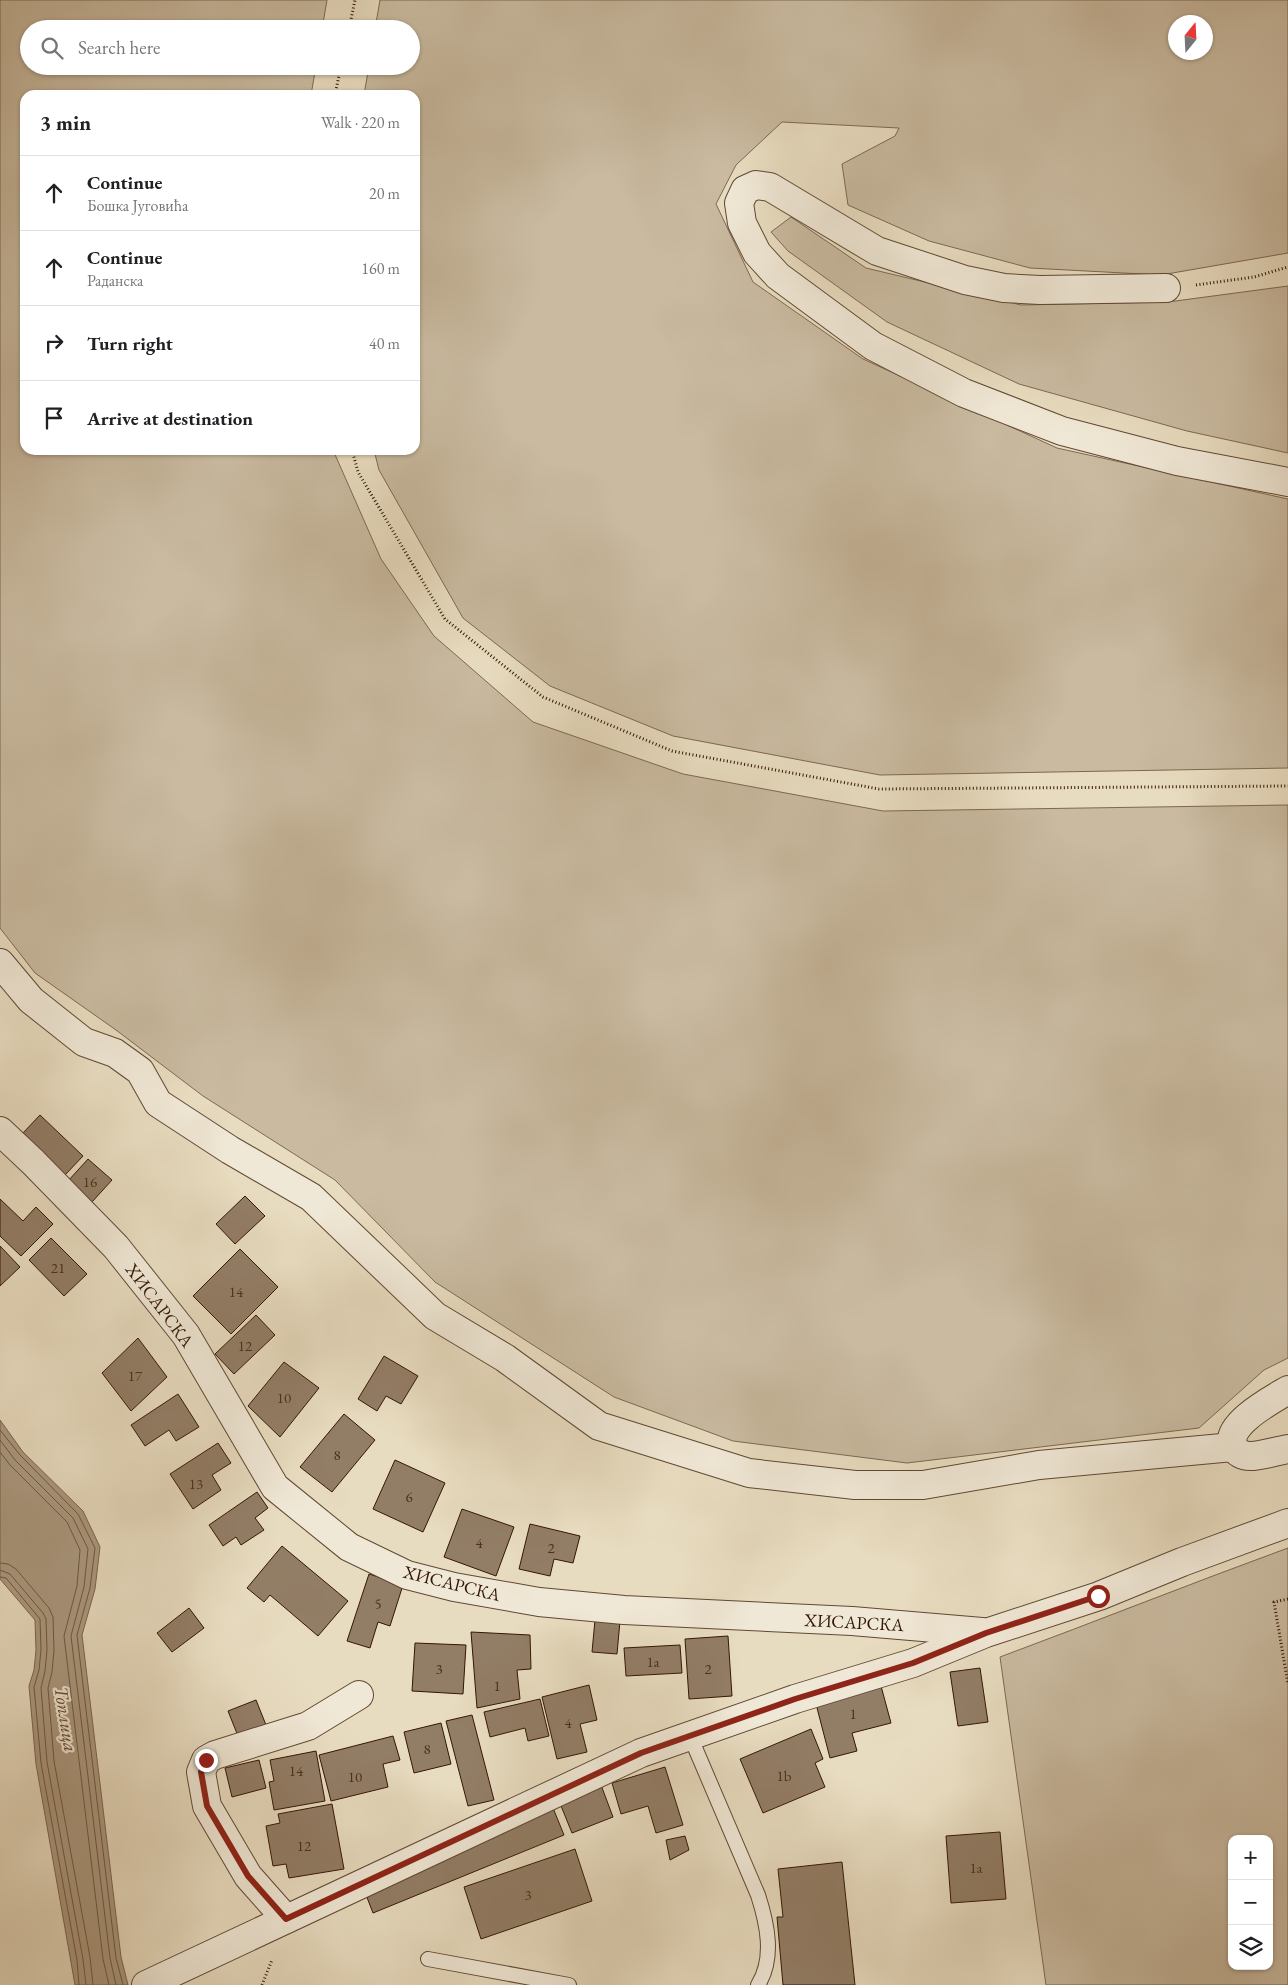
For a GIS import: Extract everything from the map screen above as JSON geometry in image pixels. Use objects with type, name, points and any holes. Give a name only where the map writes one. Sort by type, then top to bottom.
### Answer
[{"type":"street","points":[[1166,288],[1078,290],[1004,288],[965,280],[877,251],[770,187],[756,185],[745,190],[739,203],[742,223],[748,238],[757,254],[778,276],[873,346],[964,393],[1062,431],[1177,461],[1288,482]]},
{"type":"street","points":[[0,963],[31,1000],[84,1042],[116,1053],[140,1071],[158,1104],[230,1150],[311,1197],[435,1316],[505,1358],[599,1426],[749,1473],[855,1485],[923,1485],[1039,1465],[1233,1447]]},
{"type":"street","name":"ХИСАРСКА","points":[[0,1131],[116,1247],[186,1336],[276,1487],[349,1547],[408,1574],[454,1587],[539,1602],[624,1610],[861,1622],[986,1633]]},
{"type":"street","points":[[1288,1390],[1247,1417],[1234,1432],[1232,1438],[1233,1447],[1239,1454],[1249,1456],[1288,1449]]},
{"type":"street","points":[[155,1980],[641,1753],[795,1699],[913,1663],[986,1633],[1098,1596],[1182,1562],[1288,1523]]},
{"type":"street","points":[[286,1919],[248,1876],[207,1806],[201,1778],[202,1766],[206,1760],[215,1755],[308,1726],[359,1695]]},
{"type":"lane","points":[[690,1736],[758,1895],[764,1914],[768,1951],[766,1967],[758,1985]]},
{"type":"lane","points":[[428,1959],[569,1985]]},
{"type":"path","points":[[351,20],[355,0]]},
{"type":"path","points":[[336,90],[339,75]]},
{"type":"path","points":[[1166,288],[1254,278],[1288,267]]},
{"type":"path","points":[[353,455],[358,472],[445,619],[543,697],[672,750],[879,789],[1288,786]]},
{"type":"path","points":[[1288,1599],[1274,1602],[1288,1684]]},
{"type":"shaded area","points":[[0,0],[327,0],[324,20],[20,20],[20,75],[314,75],[312,90],[20,90],[20,455],[335,455],[381,559],[434,636],[533,722],[683,774],[883,811],[1288,805],[1288,1358],[1264,1370],[1199,1428],[907,1463],[733,1441],[614,1397],[435,1282],[335,1180],[203,1096],[116,1030],[35,973],[0,928]]},
{"type":"shaded area","points":[[380,0],[1288,0],[1288,253],[1161,275],[1030,268],[929,241],[848,205],[842,164],[895,136],[899,128],[782,122],[736,165],[716,204],[753,282],[863,359],[1057,448],[1288,499],[1288,768],[880,775],[673,736],[550,686],[463,618],[379,470],[375,455],[420,455],[420,90],[365,90],[367,75],[420,75],[420,20],[377,20]]},
{"type":"shaded area","points":[[791,217],[866,268],[1021,305],[1168,302],[1288,286],[1288,453],[1187,431],[1019,384],[887,322],[788,251],[771,232]]},
{"type":"shaded area","points":[[1288,1548],[1288,1985],[1046,1985],[1000,1657]]},
{"type":"water","name":"Топлица","points":[[0,1420],[23,1452],[83,1511],[100,1547],[95,1589],[82,1635],[121,1957],[128,1985],[75,1985],[36,1764],[29,1686],[34,1670],[36,1650],[35,1620],[0,1579]]},
{"type":"building","points":[[40,1115],[83,1156],[65,1175],[22,1134]]},
{"type":"building","points":[[88,1159],[112,1180],[92,1202],[68,1181]]},
{"type":"building","points":[[245,1196],[265,1216],[235,1244],[216,1224]]},
{"type":"building","points":[[0,1199],[23,1221],[36,1207],[53,1224],[21,1256],[0,1236]]},
{"type":"building","points":[[51,1238],[87,1274],[64,1296],[29,1260]]},
{"type":"building","points":[[0,1246],[20,1267],[0,1286]]},
{"type":"building","points":[[240,1249],[278,1287],[231,1334],[193,1296]]},
{"type":"building","points":[[256,1315],[275,1335],[234,1374],[215,1354]]},
{"type":"building","points":[[138,1338],[167,1377],[131,1411],[102,1373]]},
{"type":"building","points":[[384,1356],[418,1376],[401,1404],[386,1396],[377,1411],[358,1399]]},
{"type":"building","points":[[284,1362],[319,1388],[280,1437],[248,1406]]},
{"type":"building","points":[[178,1394],[199,1427],[176,1441],[169,1430],[145,1446],[131,1425]]},
{"type":"building","points":[[344,1414],[375,1440],[332,1492],[300,1467]]},
{"type":"building","points":[[218,1443],[231,1463],[212,1475],[221,1490],[193,1509],[170,1474]]},
{"type":"building","points":[[395,1460],[445,1483],[423,1532],[373,1509]]},
{"type":"building","points":[[257,1492],[268,1508],[255,1518],[264,1530],[241,1545],[236,1537],[223,1546],[209,1525]]},
{"type":"building","points":[[462,1509],[514,1527],[496,1576],[444,1557]]},
{"type":"building","points":[[530,1524],[580,1536],[573,1563],[554,1559],[550,1576],[519,1569]]},
{"type":"building","points":[[282,1546],[348,1601],[318,1636],[270,1595],[264,1602],[247,1588]]},
{"type":"building","points":[[369,1574],[403,1585],[390,1626],[378,1622],[370,1648],[347,1641]]},
{"type":"building","points":[[189,1608],[204,1628],[172,1652],[157,1633]]},
{"type":"building","points":[[595,1620],[620,1621],[617,1654],[592,1652]]},
{"type":"building","points":[[471,1632],[530,1635],[531,1669],[517,1670],[520,1699],[477,1708]]},
{"type":"building","points":[[728,1636],[732,1696],[689,1699],[685,1639]]},
{"type":"building","points":[[415,1643],[466,1645],[463,1694],[412,1691]]},
{"type":"building","points":[[680,1645],[682,1673],[626,1676],[624,1648]]},
{"type":"building","points":[[980,1668],[988,1722],[958,1726],[950,1672]]},
{"type":"building","points":[[589,1685],[597,1720],[580,1724],[587,1752],[557,1759],[542,1697]]},
{"type":"building","points":[[881,1686],[891,1723],[852,1733],[857,1751],[830,1758],[816,1704]]},
{"type":"building","points":[[540,1699],[549,1736],[528,1741],[525,1728],[490,1737],[484,1712]]},
{"type":"building","points":[[256,1700],[266,1725],[238,1736],[228,1711]]},
{"type":"building","points":[[472,1715],[494,1800],[468,1806],[446,1721]]},
{"type":"building","points":[[441,1723],[451,1764],[414,1773],[404,1732]]},
{"type":"building","points":[[811,1729],[823,1759],[815,1763],[825,1787],[763,1813],[740,1759]]},
{"type":"building","points":[[393,1736],[400,1760],[383,1764],[388,1787],[331,1801],[319,1755]]},
{"type":"building","points":[[316,1751],[325,1801],[274,1810],[269,1782],[274,1781],[270,1760]]},
{"type":"building","points":[[259,1760],[266,1788],[232,1797],[225,1768]]},
{"type":"building","points":[[665,1767],[683,1825],[656,1833],[648,1806],[621,1814],[612,1783]]},
{"type":"building","points":[[601,1785],[613,1817],[572,1833],[559,1801]]},
{"type":"building","points":[[332,1804],[344,1869],[289,1878],[286,1864],[273,1866],[266,1826],[280,1823],[278,1814]]},
{"type":"building","points":[[553,1808],[564,1835],[373,1913],[363,1887]]},
{"type":"building","points":[[1000,1832],[1006,1899],[951,1903],[946,1836]]},
{"type":"building","points":[[685,1836],[689,1850],[670,1860],[666,1840]]},
{"type":"building","points":[[575,1849],[592,1901],[481,1939],[464,1887]]},
{"type":"building","points":[[842,1862],[855,1985],[783,1985],[777,1917],[783,1917],[778,1869]]},
{"type":"route","points":[[206,1760],[202,1766],[201,1778],[207,1806],[248,1876],[286,1919],[641,1753],[795,1699],[913,1663],[986,1633],[1098,1596]]}]
